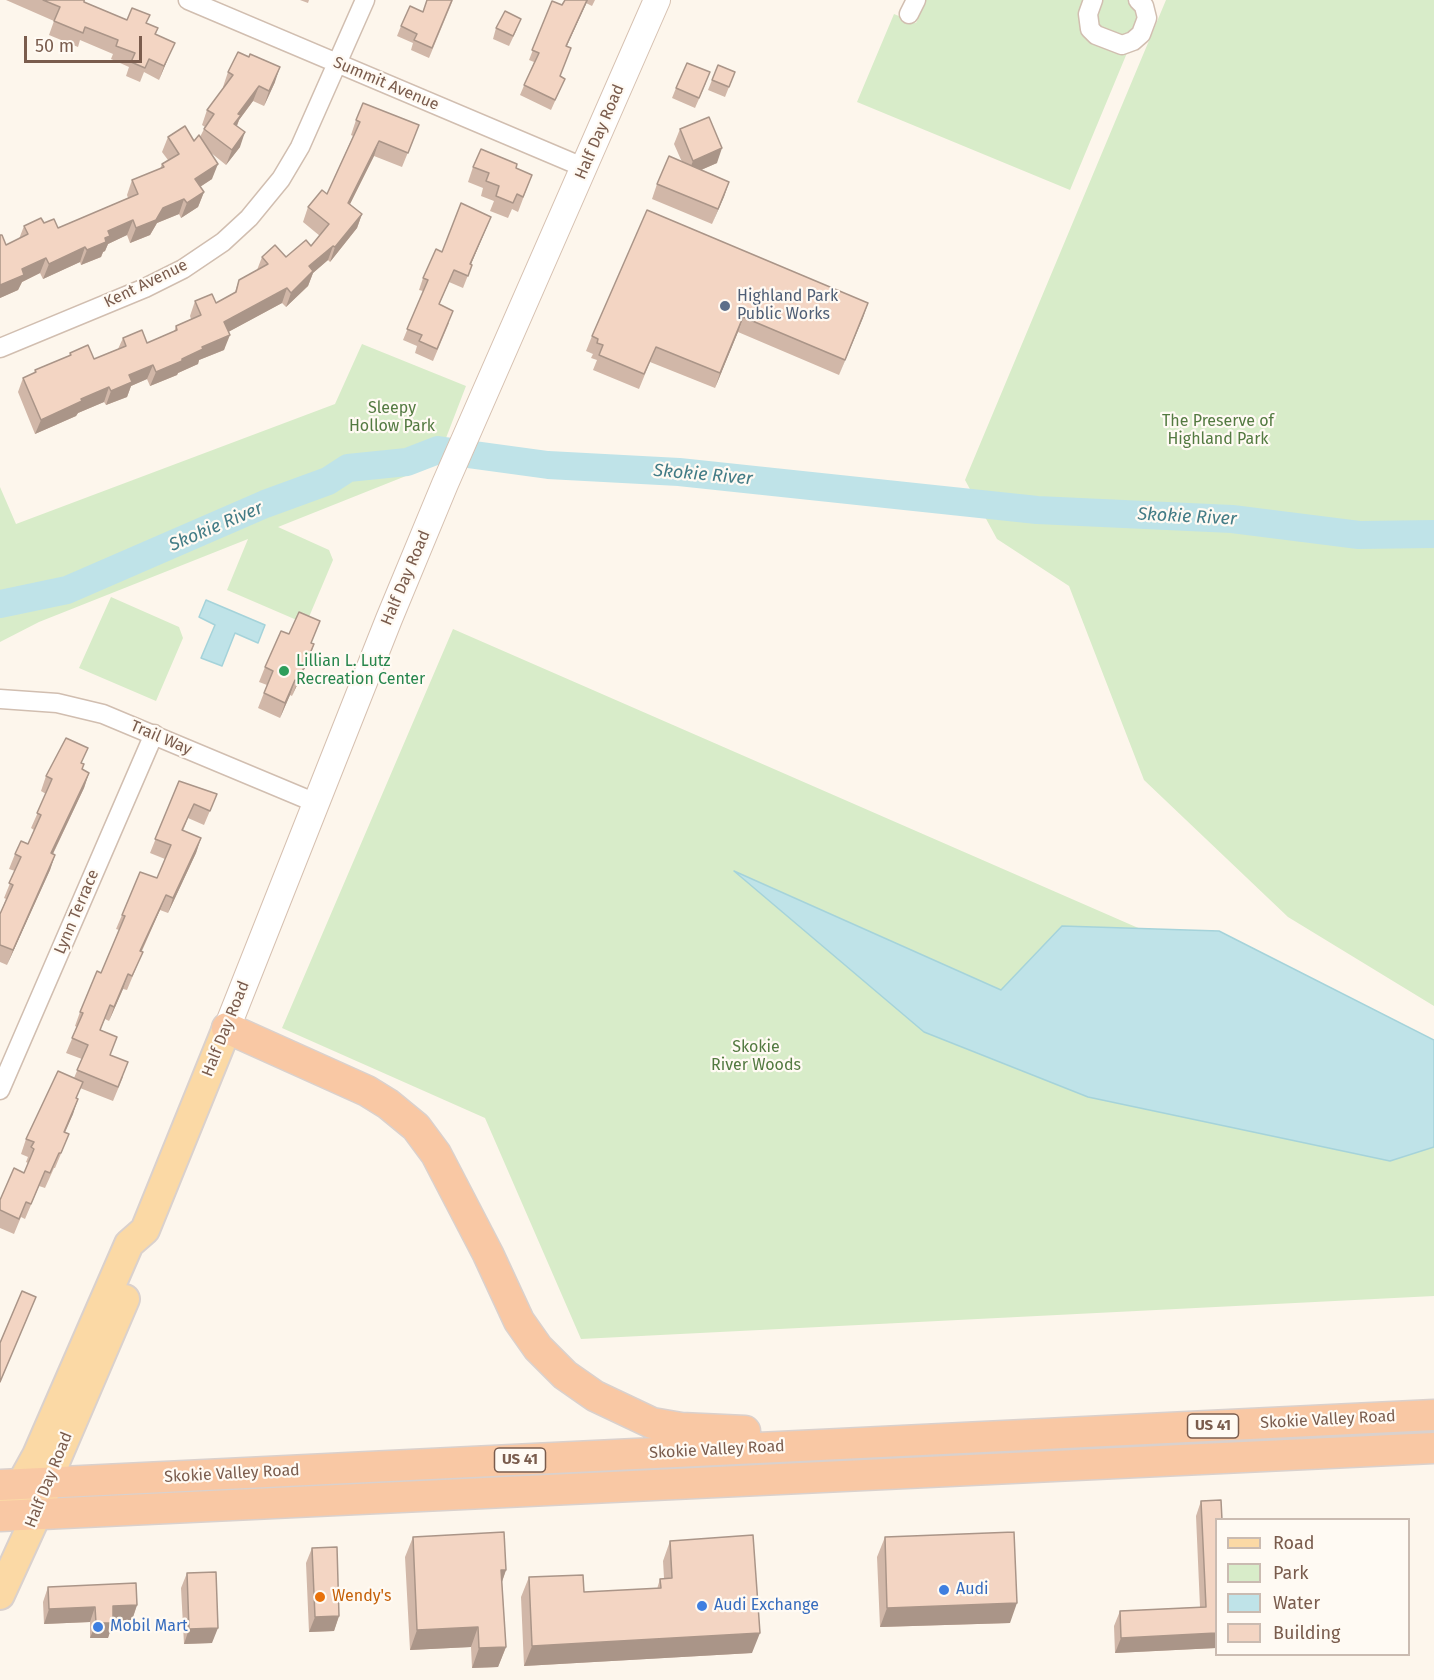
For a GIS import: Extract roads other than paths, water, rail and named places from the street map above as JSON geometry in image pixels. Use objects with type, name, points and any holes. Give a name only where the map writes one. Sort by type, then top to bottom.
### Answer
[{"type":"highway","points":[[226,1028],[366,1090],[388,1104],[416,1127],[436,1154],[488,1254],[519,1321],[538,1348],[566,1375],[595,1396],[652,1424],[681,1428],[991,1437]]},
{"type":"highway","name":"Skokie Valley Road","points":[[23,1484],[1434,1415]]},
{"type":"highway","name":"Skokie Valley Road","points":[[1,1519],[37,1514],[1434,1448]]},
{"type":"main road","name":"Half Day Road","points":[[1,1519],[23,1484],[147,1250],[145,1230],[389,619],[445,484],[657,0]]},
{"type":"main road","name":"Half Day Road","points":[[0,1595],[37,1514],[23,1484]]},
{"type":"street","name":"Summit Avenue","points":[[188,0],[585,168]]},
{"type":"street","name":"Kent Avenue","points":[[0,348],[145,288],[183,269],[223,242],[249,218],[281,179],[300,147],[365,0]]},
{"type":"street","points":[[1093,0],[1088,14],[1090,29],[1096,35],[1122,45],[1133,41],[1141,34],[1147,18],[1144,6],[1138,0]]},
{"type":"street","name":"Trail Way","points":[[0,699],[57,703],[103,714],[316,803]]},
{"type":"street","name":"Lynn Terrace","points":[[0,1090],[154,734]]},
{"type":"water","points":[[206,600],[265,625],[258,643],[235,633],[222,666],[201,658],[215,625],[199,617]]},
{"type":"water","points":[[734,871],[1001,990],[1062,926],[1219,931],[1434,1040],[1434,1147],[1390,1161],[1088,1097],[924,1032]]},
{"type":"waterway","name":"Skokie River","points":[[0,604],[67,590],[265,504],[328,481],[348,468],[407,462],[438,450],[548,465],[679,472],[1037,510],[1232,519],[1359,535],[1434,534]]},
{"type":"place","name":"Highland Park Public Works","points":[[725,306]]},
{"type":"place","name":"Lillian L. Lutz Recreation Center","points":[[284,671]]},
{"type":"place","name":"Audi","points":[[944,1590]]},
{"type":"place","name":"Wendy's","points":[[320,1597]]},
{"type":"place","name":"Audi Exchange","points":[[702,1606]]},
{"type":"place","name":"Mobil Mart","points":[[98,1627]]},
{"type":"park label","name":"Sleepy Hollow Park","points":[[392,418]]},
{"type":"park label","name":"The Preserve of Highland Park","points":[[1218,431]]},
{"type":"park label","name":"Skokie River Woods","points":[[756,1057]]}]
